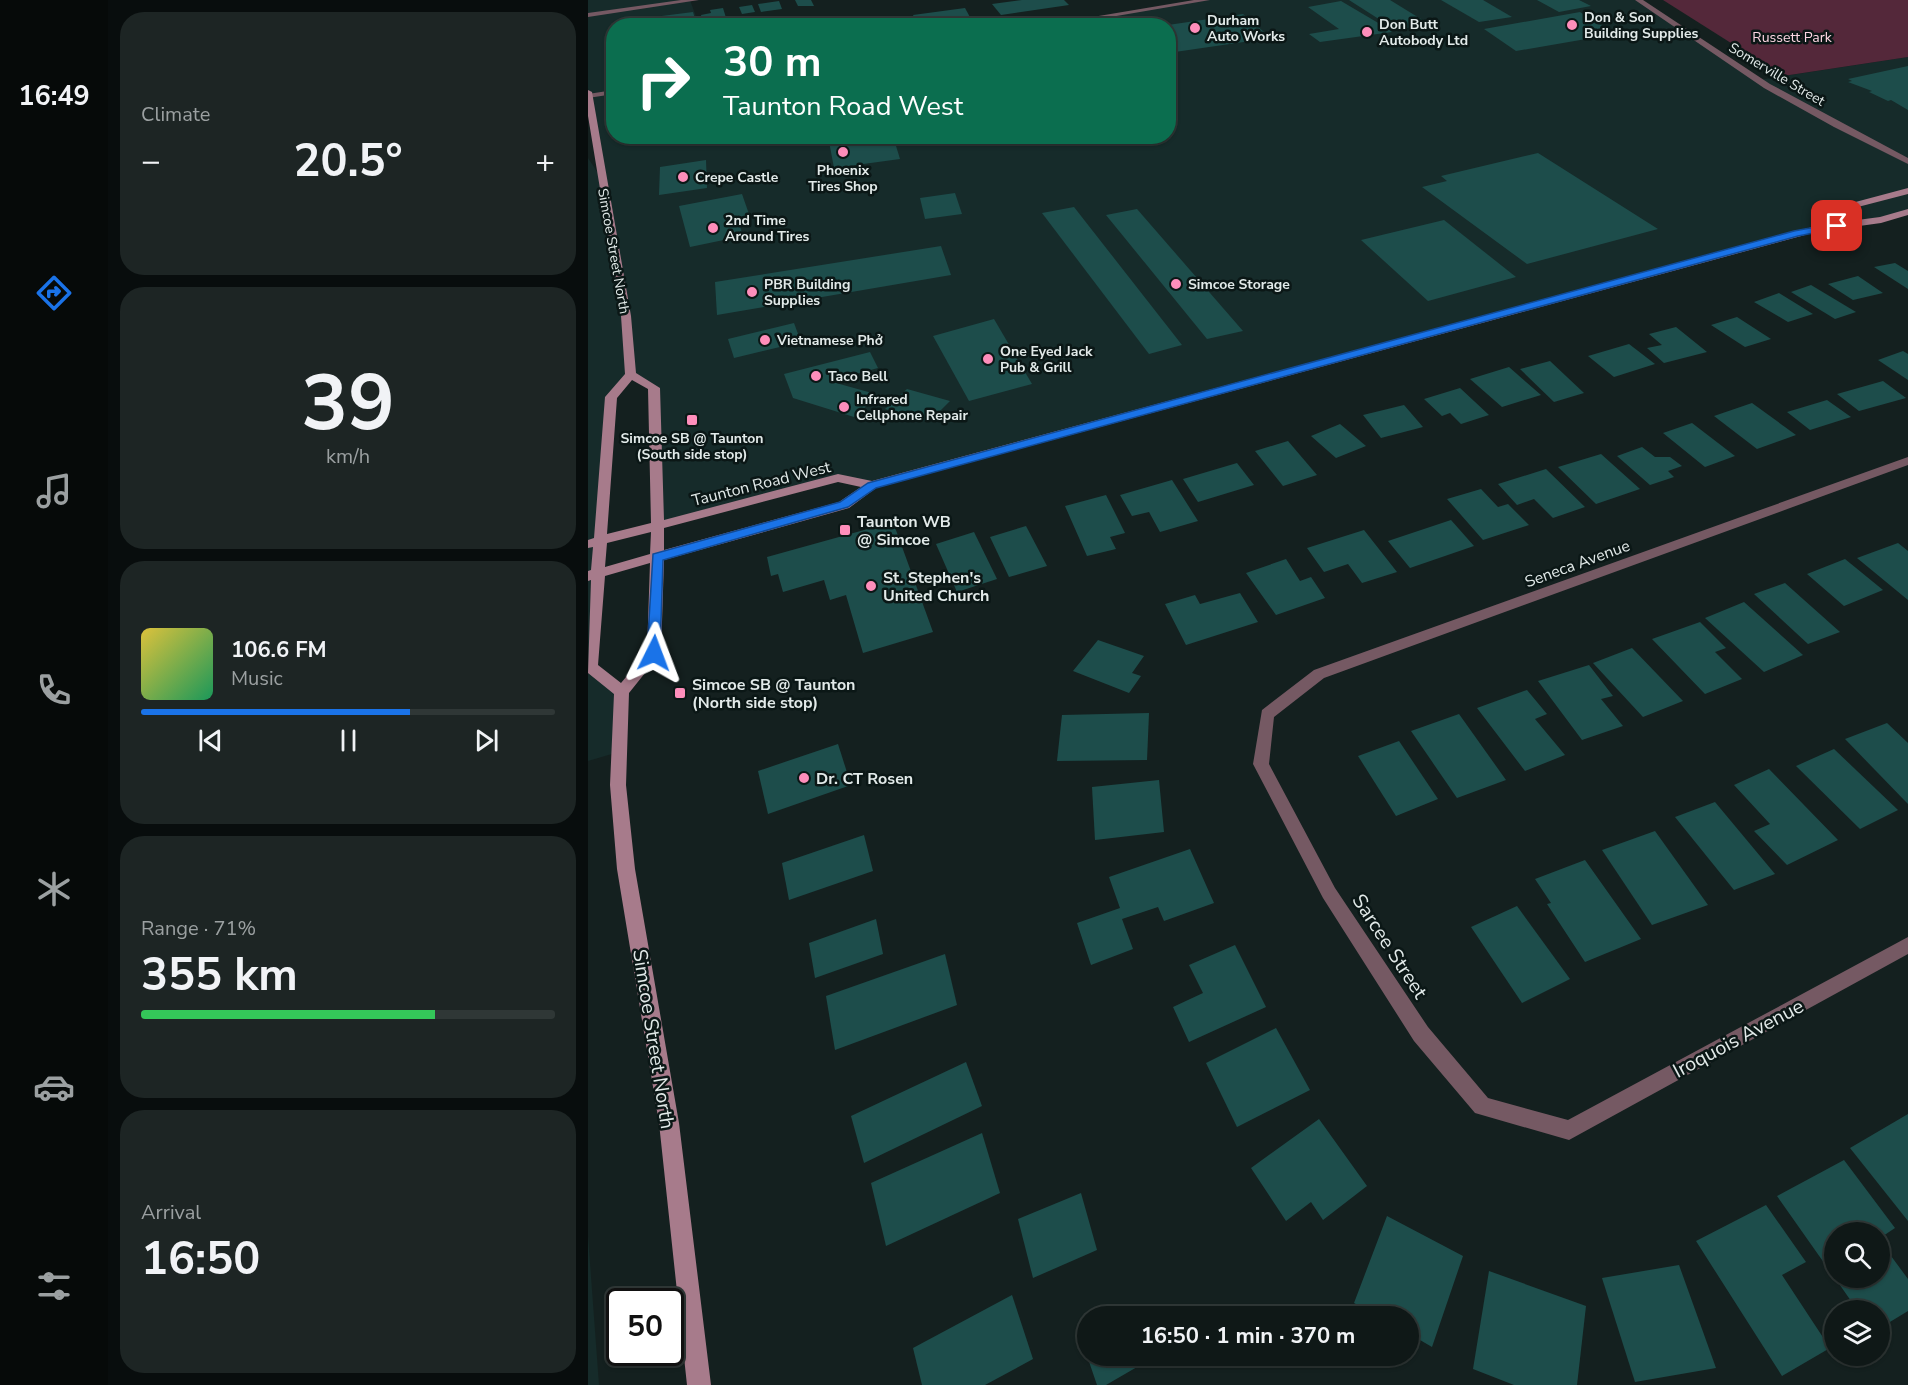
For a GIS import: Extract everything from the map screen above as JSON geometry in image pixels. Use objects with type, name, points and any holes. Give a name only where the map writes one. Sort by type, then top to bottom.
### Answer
[{"type":"main road","name":"Simcoe Street North","points":[[588,94],[626,316],[631,374]]},
{"type":"main road","name":"Taunton Road West","points":[[1815,229],[1851,206],[1908,191]]},
{"type":"main road","name":"Taunton Road West","points":[[593,575],[844,505],[872,485],[1815,229],[1881,220],[1908,212]]},
{"type":"main road","points":[[631,374],[654,388],[658,526],[654,653],[622,692],[591,667],[593,575],[594,542],[611,397],[631,374]]},
{"type":"main road","name":"Taunton Road West","points":[[594,542],[838,478],[872,485]]},
{"type":"main road","name":"Simcoe Street North","points":[[622,692],[618,785],[626,869],[669,1123],[699,1385]]},
{"type":"street","points":[[588,15],[696,0]]},
{"type":"street","points":[[1093,18],[1207,0]]},
{"type":"street","name":"Somerville Street","points":[[1638,0],[1767,86],[1837,125],[1908,160]]},
{"type":"street","points":[[588,94],[606,93]]},
{"type":"street","name":"Seneca Avenue","points":[[1267,714],[1319,674],[1908,461]]},
{"type":"street","name":"Sarcee Street","points":[[1267,714],[1261,764],[1329,893],[1421,1034],[1482,1106],[1569,1130]]},
{"type":"street","name":"Iroquois Avenue","points":[[1569,1130],[1908,945]]},
{"type":"shaded area","points":[[588,0],[690,0],[696,18],[606,18],[606,144],[1176,144],[1176,18],[1088,18],[1208,0],[1638,0],[1758,80],[1908,57],[1908,212],[1815,229],[871,486],[838,478],[657,523],[656,389],[632,375],[610,397],[591,662],[622,690],[622,751],[588,761],[588,158],[600,176],[588,88]]},
{"type":"shaded area","points":[[588,1236],[599,1385],[588,1385]]},
{"type":"green space","name":"Russett Park","points":[[1663,0],[1908,0],[1908,57],[1783,76]]},
{"type":"building","points":[[795,0],[811,0],[814,6],[798,6]]},
{"type":"building","points":[[1022,0],[1064,0],[1069,5],[1001,15],[992,4]]},
{"type":"building","points":[[1349,0],[1390,0],[1429,24],[1396,30]]},
{"type":"building","points":[[1441,0],[1483,0],[1512,17],[1479,22]]},
{"type":"building","points":[[1537,0],[1579,0],[1591,6],[1559,12]]},
{"type":"building","points":[[779,1],[782,9],[761,12],[758,4]]},
{"type":"building","points":[[1341,1],[1392,32],[1320,42],[1309,34],[1339,29],[1308,7]]},
{"type":"building","points":[[752,5],[755,12],[742,14],[739,7]]},
{"type":"building","points":[[723,8],[726,18],[702,18],[701,15],[711,13],[710,10]]},
{"type":"building","points":[[965,8],[970,18],[914,18],[913,15]]},
{"type":"building","points":[[693,12],[695,18],[646,18]]},
{"type":"building","points":[[1580,12],[1615,34],[1516,51],[1484,29]]},
{"type":"building","points":[[1243,14],[1271,38],[1176,52],[1176,24]]},
{"type":"building","points":[[1908,66],[1908,110],[1891,100],[1888,101],[1869,92],[1872,91],[1848,82],[1852,81],[1848,79]]},
{"type":"building","points":[[830,144],[895,144],[900,159],[834,168]]},
{"type":"building","points":[[1538,153],[1658,229],[1527,264],[1422,187],[1447,181],[1441,176]]},
{"type":"building","name":"Crepe Castle","points":[[706,160],[707,188],[659,195],[660,167]]},
{"type":"building","points":[[955,193],[962,214],[925,219],[920,198]]},
{"type":"building","name":"2nd Time Around Tires","points":[[742,194],[750,217],[738,220],[743,236],[690,247],[679,206]]},
{"type":"building","points":[[1074,207],[1182,345],[1149,354],[1042,213]]},
{"type":"building","points":[[1137,209],[1243,331],[1207,339],[1106,215]]},
{"type":"building","points":[[1444,220],[1516,277],[1428,301],[1361,240]]},
{"type":"building","points":[[941,246],[951,275],[717,315],[715,282]]},
{"type":"building","points":[[1895,263],[1908,271],[1908,289],[1874,267]]},
{"type":"building","points":[[1858,276],[1883,293],[1853,300],[1828,284]]},
{"type":"building","points":[[1811,285],[1856,312],[1835,319],[1791,292]]},
{"type":"building","points":[[1779,293],[1813,314],[1788,322],[1754,302]]},
{"type":"building","points":[[1737,317],[1771,339],[1745,347],[1711,325]]},
{"type":"building","points":[[994,319],[1032,384],[969,401],[933,336]]},
{"type":"building","name":"Vietnamese Phở","points":[[794,323],[801,342],[734,358],[728,339]]},
{"type":"building","points":[[1676,327],[1707,352],[1664,363],[1647,348],[1662,345],[1649,334]]},
{"type":"building","points":[[1629,344],[1655,364],[1614,377],[1588,356]]},
{"type":"building","points":[[1903,351],[1908,354],[1908,380],[1878,360]]},
{"type":"building","points":[[870,352],[878,368],[829,381],[879,395],[854,417],[793,398],[784,374]]},
{"type":"building","points":[[1550,361],[1584,393],[1554,402],[1520,369]]},
{"type":"building","points":[[1509,367],[1541,395],[1502,407],[1470,379]]},
{"type":"building","points":[[1883,381],[1906,398],[1859,411],[1837,394]]},
{"type":"building","points":[[1460,388],[1489,415],[1461,424],[1450,413],[1442,416],[1424,399]]},
{"type":"building","points":[[907,389],[950,401],[929,422],[885,409]]},
{"type":"building","points":[[1827,400],[1851,417],[1810,430],[1787,412]]},
{"type":"building","points":[[1752,403],[1796,435],[1757,449],[1714,416]]},
{"type":"building","points":[[1404,405],[1423,427],[1381,438],[1363,415]]},
{"type":"building","points":[[1692,423],[1735,456],[1705,467],[1663,433]]},
{"type":"building","points":[[1340,424],[1366,446],[1336,458],[1311,436]]},
{"type":"building","points":[[1288,441],[1317,475],[1283,486],[1255,451]]},
{"type":"building","points":[[1642,447],[1655,457],[1670,457],[1682,466],[1668,471],[1674,477],[1650,485],[1617,456]]},
{"type":"building","points":[[1601,454],[1640,489],[1596,504],[1558,467]]},
{"type":"building","points":[[1237,463],[1254,485],[1198,502],[1183,479]]},
{"type":"building","points":[[1546,469],[1585,507],[1553,518],[1534,499],[1517,505],[1498,484]]},
{"type":"building","points":[[1172,480],[1198,521],[1160,532],[1149,512],[1132,516],[1120,495]]},
{"type":"building","points":[[1481,489],[1498,507],[1508,504],[1529,525],[1483,540],[1447,499]]},
{"type":"building","points":[[1106,495],[1125,533],[1110,537],[1116,549],[1087,556],[1065,506]]},
{"type":"building","points":[[1451,520],[1474,546],[1410,568],[1388,541]]},
{"type":"building","name":"St. Stephen's United Church","points":[[893,522],[933,632],[863,653],[846,595],[830,600],[824,580],[783,592],[778,574],[771,576],[767,557]]},
{"type":"building","points":[[1026,526],[1047,566],[1009,577],[990,537]]},
{"type":"building","points":[[1364,530],[1397,572],[1362,583],[1348,564],[1324,572],[1307,548]]},
{"type":"building","points":[[974,532],[997,579],[957,592],[936,544]]},
{"type":"building","points":[[1898,543],[1908,551],[1908,600],[1857,558]]},
{"type":"building","points":[[1286,559],[1300,581],[1311,577],[1325,598],[1276,615],[1246,573]]},
{"type":"building","points":[[1845,559],[1883,590],[1844,606],[1807,574]]},
{"type":"building","points":[[1785,583],[1840,632],[1808,644],[1754,594]]},
{"type":"building","points":[[1240,593],[1258,622],[1186,645],[1165,604],[1195,595],[1200,604]]},
{"type":"building","points":[[1744,602],[1803,655],[1764,672],[1705,618]]},
{"type":"building","points":[[1700,622],[1726,648],[1715,652],[1742,679],[1705,694],[1652,639]]},
{"type":"building","points":[[1098,640],[1144,656],[1132,673],[1141,676],[1129,693],[1073,671]]},
{"type":"building","points":[[1632,648],[1683,701],[1643,717],[1593,663]]},
{"type":"building","points":[[1589,665],[1613,696],[1601,699],[1623,726],[1582,740],[1538,681]]},
{"type":"building","points":[[1527,690],[1547,714],[1535,719],[1565,755],[1525,771],[1477,708]]},
{"type":"building","points":[[1149,713],[1147,760],[1057,761],[1062,715]]},
{"type":"building","points":[[1459,714],[1506,780],[1457,798],[1411,731]]},
{"type":"building","points":[[1887,723],[1908,743],[1908,804],[1845,739]]},
{"type":"building","points":[[1399,741],[1438,799],[1396,816],[1358,756]]},
{"type":"building","name":"Dr. CT Rosen","points":[[838,744],[851,785],[768,814],[758,771]]},
{"type":"building","points":[[1834,749],[1898,810],[1860,829],[1796,766]]},
{"type":"building","points":[[1769,769],[1838,840],[1787,865],[1754,831],[1770,824],[1734,785]]},
{"type":"building","points":[[1159,780],[1164,832],[1095,840],[1092,787]]},
{"type":"building","points":[[1715,802],[1775,874],[1734,890],[1675,817]]},
{"type":"building","points":[[1655,831],[1708,905],[1652,925],[1602,850]]},
{"type":"building","points":[[864,835],[873,871],[789,900],[782,863]]},
{"type":"building","points":[[1190,849],[1214,903],[1164,921],[1158,907],[1122,919],[1133,949],[1091,965],[1077,923],[1120,908],[1109,877]]},
{"type":"building","points":[[1585,860],[1641,939],[1585,962],[1547,904],[1551,903],[1535,879]]},
{"type":"building","points":[[1517,906],[1570,979],[1522,1003],[1471,927]]},
{"type":"building","points":[[876,919],[883,954],[815,978],[809,943]]},
{"type":"building","points":[[1235,945],[1266,1007],[1189,1042],[1173,1007],[1203,993],[1189,965]]},
{"type":"building","points":[[945,954],[957,1005],[835,1050],[826,996]]},
{"type":"building","points":[[1276,1028],[1310,1090],[1237,1127],[1206,1063]]},
{"type":"building","points":[[966,1062],[982,1106],[864,1163],[851,1116]]},
{"type":"building","points":[[1908,1114],[1908,1221],[1850,1148]]},
{"type":"building","points":[[1319,1119],[1367,1186],[1323,1220],[1311,1202],[1286,1221],[1251,1168]]},
{"type":"building","points":[[982,1133],[1000,1193],[886,1246],[871,1183]]},
{"type":"building","points":[[1844,1160],[1895,1228],[1890,1231],[1890,1222],[1824,1222],[1824,1263],[1777,1196]]},
{"type":"building","points":[[1081,1193],[1097,1250],[1033,1278],[1018,1219]]},
{"type":"building","points":[[1766,1205],[1806,1262],[1782,1275],[1824,1339],[1824,1352],[1782,1376],[1696,1241]]},
{"type":"building","points":[[1387,1216],[1463,1256],[1432,1347],[1419,1339],[1419,1306],[1359,1306],[1354,1303]]},
{"type":"building","points":[[1890,1255],[1908,1279],[1908,1311],[1890,1322],[1890,1300],[1850,1300],[1842,1288],[1890,1288]]},
{"type":"building","points":[[1679,1265],[1716,1368],[1635,1382],[1602,1278]]},
{"type":"building","points":[[1489,1271],[1586,1306],[1577,1385],[1514,1385],[1473,1369]]},
{"type":"building","points":[[1012,1295],[1033,1359],[985,1385],[922,1385],[913,1348]]},
{"type":"building","points":[[1090,1366],[1139,1366],[1106,1385],[1097,1385]]},
{"type":"place","name":"Don & Son Building Supplies","points":[[1572,25]]},
{"type":"place","name":"Durham Auto Works","points":[[1195,28]]},
{"type":"place","name":"Don Butt Autobody Ltd","points":[[1367,32]]},
{"type":"place","name":"Phoenix Tires Shop","points":[[843,152]]},
{"type":"place","name":"Crepe Castle","points":[[683,177]]},
{"type":"place","name":"2nd Time Around Tires","points":[[713,228]]},
{"type":"place","name":"Simcoe Storage","points":[[1176,284]]},
{"type":"place","name":"PBR Building Supplies","points":[[752,292]]},
{"type":"place","name":"Vietnamese Phở","points":[[765,340]]},
{"type":"place","name":"One Eyed Jack Pub & Grill","points":[[988,359]]},
{"type":"place","name":"Taco Bell","points":[[816,376]]},
{"type":"place","name":"Infrared Cellphone Repair","points":[[844,407]]},
{"type":"place","name":"Simcoe SB @ Taunton (South side stop)","points":[[692,420]]},
{"type":"place","name":"Taunton WB @ Simcoe","points":[[845,530]]},
{"type":"place","name":"St. Stephen's United Church","points":[[871,586]]},
{"type":"place","name":"Simcoe SB @ Taunton (North side stop)","points":[[680,693]]},
{"type":"place","name":"Dr. CT Rosen","points":[[804,778]]},
{"type":"route","points":[[654,653],[657,557],[844,505],[872,485],[1100,425],[1445,328],[1797,233],[1837,226]]}]
